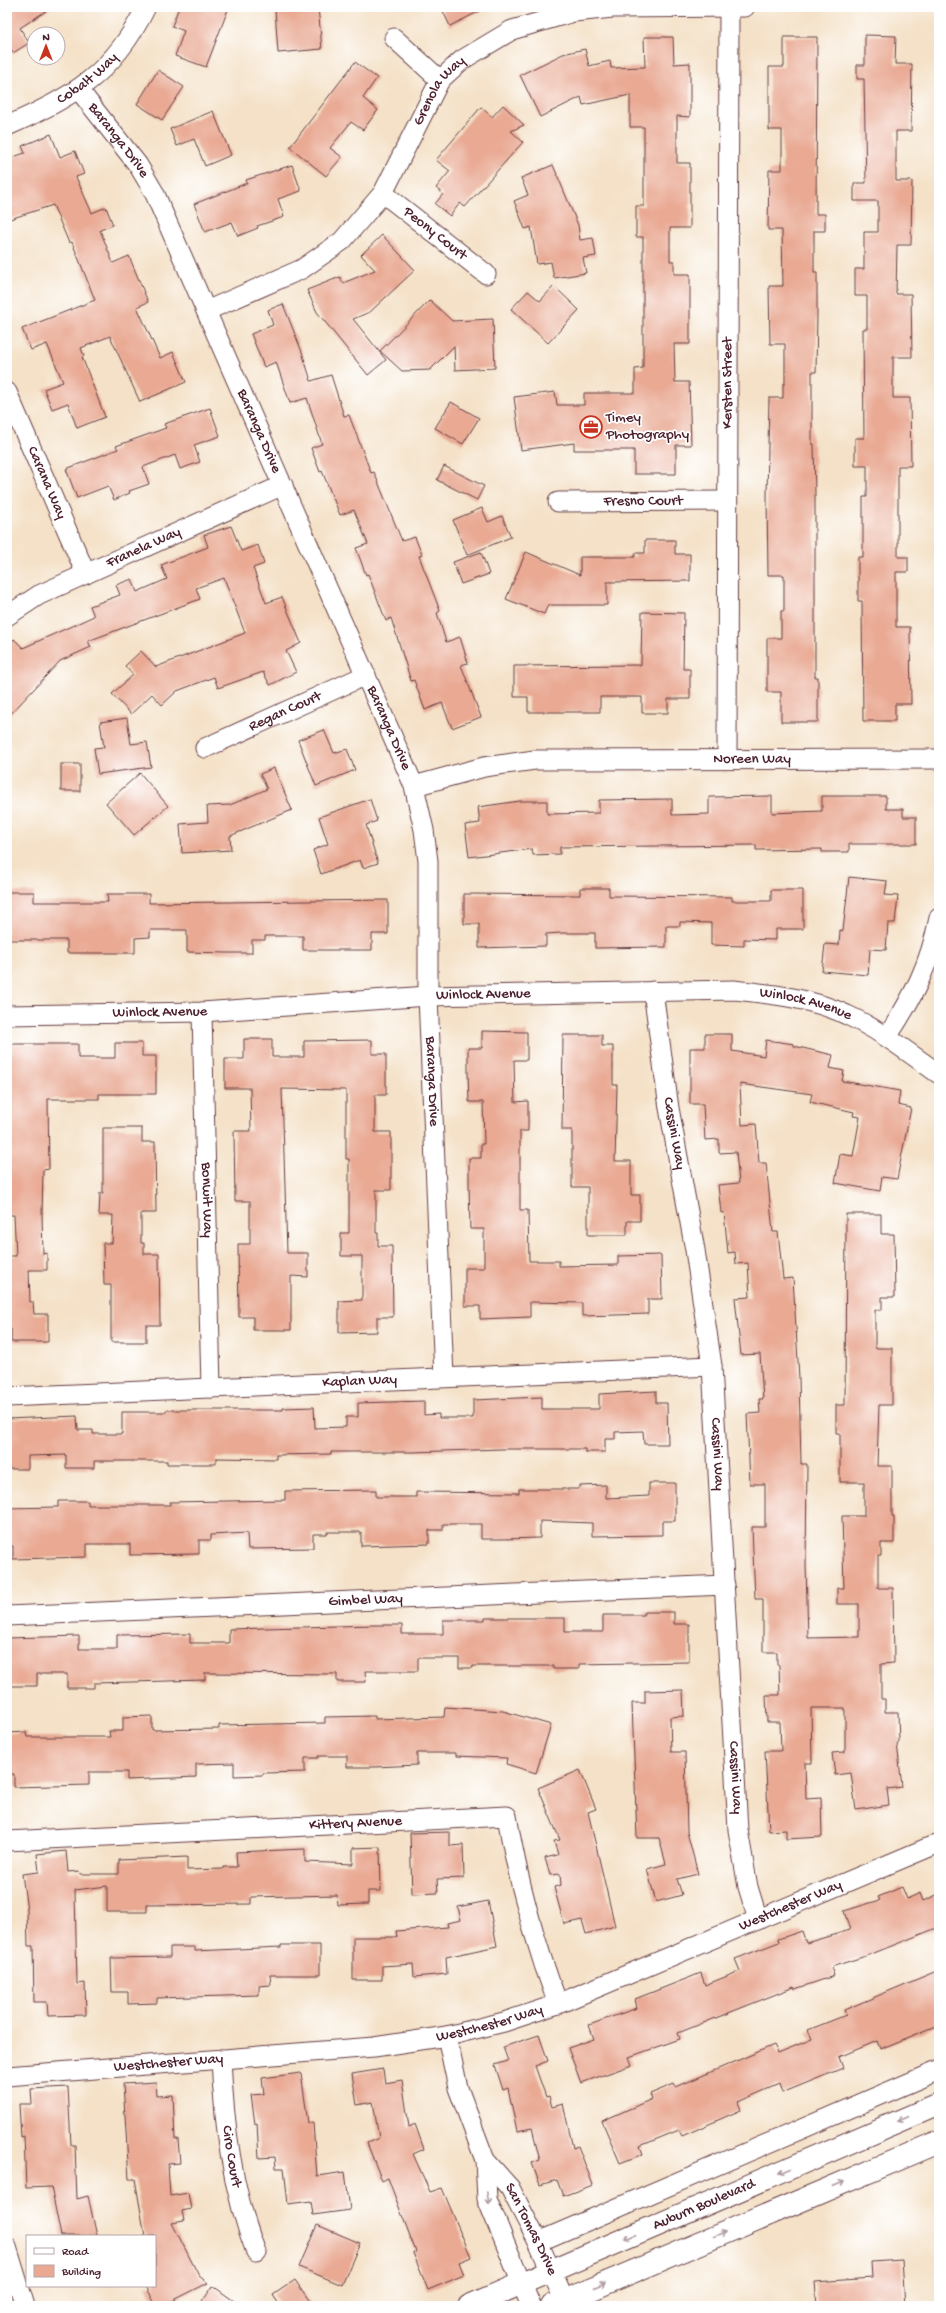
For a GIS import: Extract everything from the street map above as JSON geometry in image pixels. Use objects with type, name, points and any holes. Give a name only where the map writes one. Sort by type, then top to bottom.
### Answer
[{"type":"main road","name":"Auburn Boulevard","points":[[470,2306],[939,2104]]},
{"type":"main road","points":[[561,2304],[939,2142]]},
{"type":"street","name":"Cobalt Way","points":[[7,126],[51,107],[79,90],[101,71],[121,49],[137,25],[146,7]]},
{"type":"street","name":"Kersten Street","points":[[727,759],[729,7]]},
{"type":"street","name":"Grenola Way","points":[[206,311],[316,261],[353,230],[382,193],[440,80],[462,60],[512,30],[537,21],[574,12],[613,8],[744,7]]},
{"type":"street","points":[[394,38],[440,80]]},
{"type":"street","name":"Baranga Drive","points":[[79,90],[120,140],[146,179],[283,485],[414,786],[424,830],[428,860],[428,996],[444,1377]]},
{"type":"street","name":"Peony Court","points":[[382,193],[486,274]]},
{"type":"street","name":"Carana Way","points":[[7,392],[86,574]]},
{"type":"street","name":"Franela Way","points":[[7,616],[39,595],[283,485]]},
{"type":"street","name":"Fresno Court","points":[[558,502],[727,501]]},
{"type":"street","name":"Regan Court","points":[[205,748],[366,675]]},
{"type":"street","name":"Baranga Drive","points":[[414,786],[452,774],[512,761],[564,759]]},
{"type":"street","name":"Noreen Way","points":[[564,759],[939,759]]},
{"type":"street","points":[[887,1037],[920,980],[933,950],[939,918]]},
{"type":"street","name":"Winlock Avenue","points":[[7,1015],[202,1012],[428,996],[734,990],[772,994],[810,1002],[846,1014],[887,1037],[939,1074]]},
{"type":"street","name":"Cassini Way","points":[[653,991],[668,1108],[695,1250],[712,1366],[738,1830],[748,1887],[758,1920]]},
{"type":"street","name":"Bonwit Way","points":[[202,1012],[211,1388]]},
{"type":"street","name":"Kaplan Way","points":[[7,1397],[712,1366]]},
{"type":"street","name":"Gimbel Way","points":[[7,1616],[725,1585]]},
{"type":"street","name":"Kittery Avenue","points":[[7,1841],[507,1816],[515,1865],[527,1914],[558,2004]]},
{"type":"street","name":"Westchester Way","points":[[7,2076],[374,2047],[447,2036],[504,2022],[558,2004],[939,1843]]},
{"type":"street","name":"San Tomas Drive","points":[[447,2036],[458,2088],[485,2160],[487,2199],[531,2306]]},
{"type":"street","name":"Ciro Court","points":[[221,2058],[229,2150],[245,2223],[256,2252]]},
{"type":"street","points":[[538,2242],[939,2070]]},
{"type":"street","name":"San Tomas Drive","points":[[485,2160],[510,2188],[538,2242],[561,2304]]},
{"type":"street","points":[[7,2247],[25,2306]]},
{"type":"building","points":[[7,7],[52,7],[20,28],[26,38],[26,45],[13,53],[7,45]]},
{"type":"building","points":[[179,7],[229,7],[206,67],[175,56],[184,31],[172,26]]},
{"type":"building","points":[[318,7],[322,49],[278,53],[275,9]]},
{"type":"building","points":[[441,7],[488,7],[450,26]]},
{"type":"building","points":[[865,35],[896,36],[895,64],[912,64],[911,131],[896,131],[896,181],[912,181],[911,245],[897,245],[896,294],[911,294],[912,357],[893,357],[893,398],[910,398],[911,466],[898,466],[898,557],[908,557],[908,572],[896,572],[896,627],[910,627],[911,704],[895,704],[895,721],[863,721],[862,601],[858,601],[858,557],[863,557],[863,497],[867,497],[867,466],[855,466],[855,438],[864,438],[863,329],[867,329],[867,296],[855,296],[855,269],[864,269],[864,232],[878,232],[878,201],[854,201],[854,183],[866,183],[864,79],[857,79],[857,65],[865,65]]},
{"type":"building","points":[[644,37],[673,37],[674,64],[690,63],[690,117],[677,116],[677,163],[690,163],[690,228],[670,228],[670,261],[674,261],[674,274],[690,274],[690,344],[674,344],[675,382],[689,382],[691,445],[676,445],[676,474],[634,474],[634,450],[574,450],[574,443],[521,450],[514,397],[555,392],[557,405],[584,405],[584,393],[635,393],[635,369],[643,368],[643,237],[636,237],[636,206],[644,206],[644,127],[630,127],[630,95],[583,105],[581,97],[540,117],[520,75],[563,54],[585,49],[589,66],[610,61],[611,68],[645,67]]},
{"type":"building","points":[[784,37],[817,37],[816,214],[825,214],[825,231],[814,231],[814,272],[817,272],[817,314],[816,372],[812,372],[812,444],[814,444],[815,496],[815,677],[818,677],[818,722],[781,722],[781,692],[767,692],[767,638],[781,638],[781,611],[784,611],[784,575],[768,575],[767,496],[769,398],[783,398],[783,384],[785,384],[785,344],[770,344],[769,286],[783,286],[782,230],[768,230],[769,170],[782,170],[782,130],[769,130],[769,67],[784,67]]},
{"type":"building","points":[[355,62],[377,78],[363,98],[378,110],[363,130],[351,122],[330,148],[342,157],[326,176],[290,147]]},
{"type":"building","points":[[158,70],[184,87],[162,120],[137,104]]},
{"type":"building","points":[[503,105],[524,125],[511,131],[523,142],[465,207],[460,203],[450,216],[435,204],[443,194],[436,188],[450,171],[436,160],[481,107],[492,117]]},
{"type":"building","points":[[213,111],[231,155],[205,166],[194,139],[177,146],[170,129]]},
{"type":"building","points":[[51,134],[60,157],[75,151],[84,174],[76,177],[92,213],[106,207],[113,225],[100,230],[113,263],[129,256],[148,302],[137,307],[160,358],[173,352],[186,382],[140,402],[110,336],[81,348],[84,356],[82,357],[105,417],[77,428],[68,403],[52,409],[44,389],[63,382],[47,344],[31,350],[22,329],[95,300],[72,242],[69,243],[53,205],[7,220],[7,159],[25,153],[22,146]]},
{"type":"building","points":[[292,165],[301,191],[278,199],[284,217],[257,226],[258,228],[238,236],[232,222],[205,232],[194,204],[247,183],[246,180]]},
{"type":"building","points":[[553,165],[578,225],[580,240],[593,238],[596,256],[583,258],[586,273],[554,278],[551,262],[537,264],[531,227],[525,229],[514,201],[528,195],[521,178]]},
{"type":"building","points":[[382,235],[415,270],[370,312],[353,319],[386,360],[368,375],[317,312],[307,290],[340,277],[343,283],[375,270],[361,255]]},
{"type":"building","points":[[554,286],[579,310],[548,343],[511,309],[528,291],[540,301]]},
{"type":"building","points":[[430,300],[452,321],[493,319],[495,368],[455,370],[454,346],[430,370],[402,371],[380,351]]},
{"type":"building","points":[[283,304],[302,352],[311,381],[331,375],[344,416],[349,415],[371,473],[374,472],[402,541],[415,537],[422,555],[419,556],[440,611],[437,613],[446,642],[460,637],[468,663],[461,665],[481,717],[452,728],[442,703],[425,710],[414,680],[411,681],[391,618],[386,621],[368,574],[366,575],[356,548],[368,544],[354,510],[340,515],[322,471],[320,472],[311,448],[322,444],[307,398],[290,403],[276,362],[264,367],[251,334],[273,325],[268,310]]},
{"type":"building","points":[[451,402],[479,418],[463,444],[435,428]]},
{"type":"building","points":[[210,408],[220,436],[194,445],[200,462],[180,469],[175,455],[143,467],[149,484],[129,491],[130,493],[114,500],[108,486],[77,498],[66,469],[118,449],[116,446],[166,428],[164,424]]},
{"type":"building","points":[[444,466],[484,486],[477,500],[437,480]]},
{"type":"building","points":[[482,508],[488,522],[502,516],[511,537],[467,555],[453,520]]},
{"type":"building","points":[[231,526],[241,551],[258,545],[264,564],[253,568],[266,603],[282,597],[301,643],[286,651],[296,672],[270,685],[263,672],[218,688],[214,677],[177,691],[162,705],[152,694],[131,714],[112,694],[133,675],[125,666],[141,651],[156,667],[245,633],[224,578],[196,588],[200,599],[88,641],[91,647],[60,661],[7,718],[7,647],[14,639],[23,648],[94,616],[90,606],[120,595],[116,585],[132,579],[137,592],[167,579],[161,565],[208,547],[204,535]]},
{"type":"building","points":[[645,540],[675,540],[675,554],[690,554],[690,581],[607,582],[607,605],[548,605],[544,614],[506,599],[526,552],[580,575],[580,557],[635,557],[635,553],[645,553]]},
{"type":"building","points":[[481,552],[489,574],[461,584],[453,562]]},
{"type":"building","points":[[642,612],[684,613],[683,669],[690,669],[690,699],[668,699],[668,713],[642,713],[642,697],[600,697],[600,712],[528,712],[528,697],[514,697],[514,666],[641,665]]},
{"type":"building","points":[[127,718],[131,744],[147,742],[151,767],[98,774],[94,748],[104,747],[100,722]]},
{"type":"building","points":[[324,730],[334,753],[347,749],[355,770],[316,786],[298,740]]},
{"type":"building","points":[[61,764],[80,764],[80,791],[61,791]]},
{"type":"building","points":[[274,768],[292,810],[230,836],[231,850],[182,853],[180,824],[208,822],[207,806],[230,805],[267,789],[260,774]]},
{"type":"building","points":[[140,773],[168,806],[134,835],[106,803]]},
{"type":"building","points":[[772,796],[772,813],[822,811],[822,796],[886,796],[886,809],[903,809],[903,817],[916,817],[916,844],[849,844],[849,852],[822,852],[822,849],[756,850],[756,845],[560,847],[560,854],[533,855],[532,849],[469,857],[465,825],[480,823],[478,807],[520,801],[547,801],[547,814],[599,813],[599,800],[672,799],[672,815],[709,814],[709,797]]},
{"type":"building","points":[[370,799],[377,821],[366,825],[378,863],[363,868],[360,860],[321,874],[313,850],[328,844],[319,817]]},
{"type":"building","points":[[849,877],[887,881],[885,895],[898,896],[895,923],[888,923],[886,950],[870,949],[868,975],[822,971],[825,944],[839,945],[840,930],[843,931]]},
{"type":"building","points":[[580,888],[609,888],[609,896],[732,897],[732,901],[771,901],[771,890],[803,890],[803,929],[776,929],[776,940],[744,939],[744,946],[711,945],[711,923],[680,922],[680,926],[666,926],[666,947],[595,948],[595,933],[560,933],[546,934],[546,946],[479,948],[479,924],[464,924],[464,894],[580,895]]},
{"type":"building","points":[[7,892],[34,892],[34,902],[108,902],[107,894],[149,894],[149,903],[388,900],[388,934],[372,934],[372,950],[303,950],[303,936],[265,936],[265,940],[252,940],[252,953],[226,953],[187,952],[187,930],[150,930],[150,937],[135,938],[135,953],[67,953],[67,940],[7,940]]},
{"type":"building","points":[[482,1031],[527,1032],[527,1060],[514,1060],[515,1102],[528,1101],[528,1131],[520,1131],[520,1210],[528,1210],[529,1261],[559,1261],[559,1266],[618,1265],[618,1256],[661,1255],[662,1299],[648,1299],[648,1314],[582,1316],[582,1303],[530,1302],[530,1317],[480,1319],[480,1306],[465,1306],[465,1268],[484,1268],[484,1229],[470,1229],[469,1184],[469,1158],[481,1158],[481,1144],[484,1144],[483,1102],[469,1102],[468,1072],[468,1048],[482,1048]]},
{"type":"building","points":[[705,1034],[732,1034],[732,1051],[764,1056],[766,1040],[794,1044],[794,1046],[833,1055],[830,1068],[844,1071],[842,1081],[900,1091],[898,1105],[911,1108],[897,1179],[882,1177],[880,1191],[835,1183],[840,1154],[853,1156],[860,1117],[853,1116],[854,1112],[810,1102],[812,1094],[740,1084],[742,1125],[756,1124],[759,1163],[766,1163],[773,1232],[778,1232],[783,1279],[793,1278],[799,1378],[801,1464],[807,1464],[806,1565],[808,1638],[859,1637],[859,1604],[837,1604],[837,1588],[844,1588],[842,1516],[864,1516],[864,1482],[840,1482],[840,1433],[836,1433],[836,1405],[845,1405],[846,1214],[881,1214],[881,1234],[894,1234],[895,1297],[882,1297],[882,1310],[875,1310],[875,1348],[892,1348],[892,1405],[879,1405],[877,1466],[892,1466],[892,1516],[894,1516],[894,1543],[881,1543],[881,1556],[878,1556],[878,1588],[893,1588],[894,1663],[881,1664],[881,1699],[885,1699],[885,1712],[898,1712],[899,1743],[897,1743],[902,1787],[887,1789],[889,1805],[856,1810],[851,1773],[835,1775],[832,1753],[845,1752],[845,1708],[811,1708],[812,1763],[805,1763],[806,1799],[821,1798],[822,1837],[786,1839],[786,1830],[769,1831],[765,1751],[781,1751],[780,1722],[767,1722],[766,1695],[780,1695],[779,1665],[777,1665],[777,1652],[763,1652],[763,1599],[755,1599],[752,1527],[765,1527],[765,1484],[750,1484],[747,1414],[760,1413],[759,1399],[763,1399],[760,1354],[741,1355],[735,1298],[750,1297],[748,1263],[736,1264],[735,1252],[728,1253],[724,1212],[721,1213],[718,1185],[739,1183],[736,1152],[719,1153],[719,1139],[705,1140],[703,1104],[690,1104],[690,1048],[705,1048]]},
{"type":"building","points":[[563,1035],[602,1035],[602,1046],[613,1046],[613,1085],[617,1085],[615,1161],[631,1161],[631,1195],[640,1195],[640,1221],[627,1221],[627,1235],[588,1235],[588,1187],[572,1187],[572,1130],[562,1130]]},
{"type":"building","points":[[244,1039],[272,1039],[272,1057],[304,1057],[304,1041],[372,1040],[372,1054],[386,1054],[386,1095],[375,1095],[375,1132],[391,1132],[391,1190],[376,1190],[376,1233],[378,1233],[378,1246],[392,1246],[393,1317],[377,1317],[377,1332],[339,1333],[339,1301],[362,1300],[362,1256],[341,1256],[341,1233],[349,1233],[349,1159],[346,1159],[346,1090],[282,1089],[287,1253],[308,1253],[308,1277],[291,1276],[291,1330],[253,1330],[253,1317],[239,1317],[238,1244],[250,1244],[250,1201],[235,1201],[234,1131],[251,1131],[250,1088],[225,1088],[225,1059],[244,1059]]},
{"type":"building","points":[[115,1043],[142,1043],[142,1056],[156,1056],[156,1094],[99,1094],[99,1099],[48,1099],[49,1169],[43,1170],[42,1215],[43,1254],[47,1253],[47,1270],[29,1270],[30,1302],[33,1302],[34,1314],[48,1314],[48,1342],[11,1342],[11,1329],[7,1329],[7,1256],[16,1256],[14,1215],[7,1215],[7,1060],[10,1060],[11,1044],[78,1044],[78,1058],[115,1058]]},
{"type":"building","points":[[103,1128],[142,1128],[142,1142],[155,1142],[156,1213],[141,1213],[141,1243],[144,1243],[144,1254],[159,1254],[160,1325],[146,1325],[146,1342],[111,1342],[111,1285],[104,1285],[103,1243],[112,1243],[113,1215],[99,1215],[100,1193],[103,1193]]},
{"type":"building","points":[[656,1391],[656,1403],[667,1403],[668,1444],[644,1444],[643,1431],[615,1432],[615,1439],[605,1439],[605,1452],[585,1452],[585,1449],[502,1449],[413,1452],[331,1452],[331,1454],[276,1455],[276,1459],[216,1458],[216,1464],[167,1464],[167,1461],[94,1461],[94,1468],[66,1468],[66,1455],[28,1456],[28,1469],[7,1469],[7,1419],[77,1416],[78,1430],[93,1430],[93,1434],[122,1434],[122,1412],[166,1412],[166,1410],[283,1410],[283,1408],[314,1407],[315,1428],[346,1427],[346,1417],[358,1417],[358,1403],[424,1401],[424,1415],[439,1414],[439,1418],[473,1418],[473,1400],[542,1397],[542,1409],[599,1409],[599,1394]]},
{"type":"building","points":[[649,1483],[675,1483],[675,1521],[662,1521],[662,1535],[592,1536],[592,1523],[540,1521],[540,1538],[481,1539],[481,1524],[443,1524],[443,1530],[429,1530],[429,1544],[361,1546],[361,1532],[327,1532],[327,1534],[313,1534],[313,1548],[248,1549],[247,1533],[211,1535],[211,1540],[199,1540],[199,1554],[130,1555],[130,1544],[87,1544],[87,1557],[13,1559],[13,1546],[7,1546],[7,1508],[58,1507],[58,1501],[88,1501],[88,1505],[170,1505],[170,1502],[285,1500],[285,1491],[376,1490],[376,1497],[416,1497],[416,1492],[519,1493],[519,1489],[579,1489],[579,1486],[606,1485],[606,1498],[649,1496]]},
{"type":"building","points":[[644,1612],[674,1612],[674,1624],[689,1624],[689,1662],[579,1664],[579,1669],[553,1669],[553,1666],[473,1666],[473,1668],[459,1668],[459,1658],[418,1658],[418,1671],[365,1671],[366,1682],[337,1682],[337,1674],[205,1673],[205,1680],[94,1683],[94,1688],[67,1688],[67,1674],[37,1674],[37,1686],[7,1686],[7,1638],[79,1636],[79,1649],[117,1649],[117,1635],[190,1634],[190,1643],[229,1643],[229,1629],[374,1625],[402,1625],[402,1634],[443,1634],[443,1620],[485,1620],[485,1618],[565,1618],[565,1632],[603,1632],[603,1615],[644,1615]]},
{"type":"building","points":[[683,1690],[684,1716],[670,1717],[671,1752],[685,1752],[687,1832],[698,1874],[677,1879],[682,1895],[656,1902],[647,1869],[666,1864],[659,1838],[637,1838],[632,1703],[645,1703],[645,1691]]},
{"type":"building","points":[[445,1707],[503,1711],[551,1725],[536,1773],[506,1764],[507,1758],[456,1756],[456,1753],[417,1753],[417,1765],[347,1767],[347,1756],[318,1756],[318,1758],[305,1758],[305,1772],[263,1773],[263,1775],[234,1776],[234,1763],[196,1764],[196,1777],[127,1780],[127,1772],[89,1772],[89,1785],[14,1787],[14,1774],[7,1774],[7,1733],[26,1732],[27,1737],[110,1737],[109,1731],[123,1731],[123,1717],[152,1716],[152,1730],[219,1729],[219,1725],[325,1723],[325,1717],[375,1716],[375,1719],[444,1717]]},
{"type":"building","points":[[580,1770],[596,1809],[588,1812],[615,1926],[586,1934],[582,1920],[564,1924],[554,1887],[561,1885],[560,1874],[550,1875],[545,1858],[558,1855],[554,1841],[560,1840],[538,1788]]},
{"type":"building","points":[[450,1832],[450,1846],[463,1845],[464,1878],[437,1879],[438,1893],[412,1894],[410,1833]]},
{"type":"building","points":[[380,1847],[381,1891],[368,1891],[368,1904],[338,1905],[337,1895],[251,1897],[251,1904],[147,1905],[147,1912],[107,1912],[107,1886],[75,1890],[77,1984],[85,1983],[86,2015],[48,2016],[47,2002],[34,2002],[33,1946],[28,1946],[27,1910],[22,1874],[39,1872],[37,1854],[66,1851],[68,1872],[79,1871],[80,1874],[119,1874],[119,1860],[187,1857],[187,1870],[223,1869],[223,1867],[237,1867],[236,1852],[305,1849],[305,1862],[353,1864],[353,1848]]},
{"type":"building","points":[[902,1887],[907,1899],[920,1893],[923,1901],[939,1894],[939,1927],[869,1955],[831,1967],[834,1976],[795,1989],[794,1987],[678,2033],[680,2039],[629,2057],[632,2065],[581,2083],[568,2048],[594,2039],[589,2025],[637,2008],[635,1999],[701,1973],[705,1985],[740,1971],[735,1959],[779,1942],[778,1939],[802,1931],[806,1943],[850,1930],[844,1911],[880,1900],[878,1897]]},
{"type":"building","points":[[488,1901],[497,1946],[446,1957],[447,1974],[414,1977],[413,1964],[382,1966],[382,1980],[353,1980],[353,1937],[397,1937],[396,1931],[448,1927],[447,1923],[461,1920],[458,1907]]},
{"type":"building","points":[[281,1945],[320,1945],[320,1975],[270,1975],[271,1985],[259,1986],[259,1995],[157,1998],[157,2003],[128,2004],[128,1992],[112,1992],[111,1958],[170,1957],[170,1947],[195,1947],[195,1951],[281,1947]]},
{"type":"building","points":[[939,1970],[939,2025],[880,2049],[877,2041],[839,2057],[843,2068],[782,2093],[779,2084],[738,2102],[741,2110],[682,2136],[679,2130],[640,2146],[643,2154],[620,2163],[602,2121],[652,2099],[650,2094],[674,2084],[676,2087],[774,2045],[778,2053],[812,2039],[808,2030],[846,2015],[844,2010]]},
{"type":"building","points":[[539,2035],[548,2061],[535,2066],[546,2097],[549,2096],[552,2107],[563,2104],[573,2148],[578,2146],[593,2185],[563,2196],[557,2180],[540,2185],[532,2163],[540,2160],[532,2128],[517,2131],[508,2088],[503,2090],[495,2065],[508,2061],[503,2047]]},
{"type":"building","points":[[383,2069],[385,2083],[402,2080],[409,2127],[415,2124],[424,2149],[413,2154],[430,2192],[442,2188],[471,2257],[459,2262],[464,2275],[428,2290],[413,2253],[416,2252],[388,2178],[382,2181],[367,2143],[379,2138],[373,2102],[357,2105],[352,2074]]},
{"type":"building","points":[[301,2073],[308,2123],[313,2123],[317,2176],[345,2172],[350,2210],[313,2215],[311,2201],[288,2204],[284,2168],[276,2168],[275,2157],[259,2158],[257,2123],[255,2124],[251,2095],[264,2094],[262,2078]]},
{"type":"building","points":[[156,2082],[157,2096],[173,2095],[175,2139],[178,2139],[180,2163],[168,2164],[170,2196],[188,2193],[191,2209],[182,2211],[184,2221],[172,2223],[199,2276],[208,2283],[162,2306],[156,2306],[146,2287],[156,2287],[156,2235],[145,2235],[135,2179],[129,2179],[123,2084]]},
{"type":"building","points":[[68,2087],[71,2145],[75,2145],[77,2199],[88,2196],[97,2235],[61,2235],[51,2187],[26,2188],[24,2136],[21,2137],[19,2104],[32,2104],[31,2089]]},
{"type":"building","points":[[317,2225],[360,2243],[342,2285],[299,2267]]},
{"type":"building","points":[[902,2260],[905,2306],[817,2306],[815,2282],[872,2278],[871,2262]]},
{"type":"building","points":[[295,2280],[313,2306],[280,2306],[273,2295]]},
{"type":"building","points":[[213,2286],[241,2306],[199,2306]]},
{"type":"place","name":"Timey Photography","points":[[591,427]]}]
